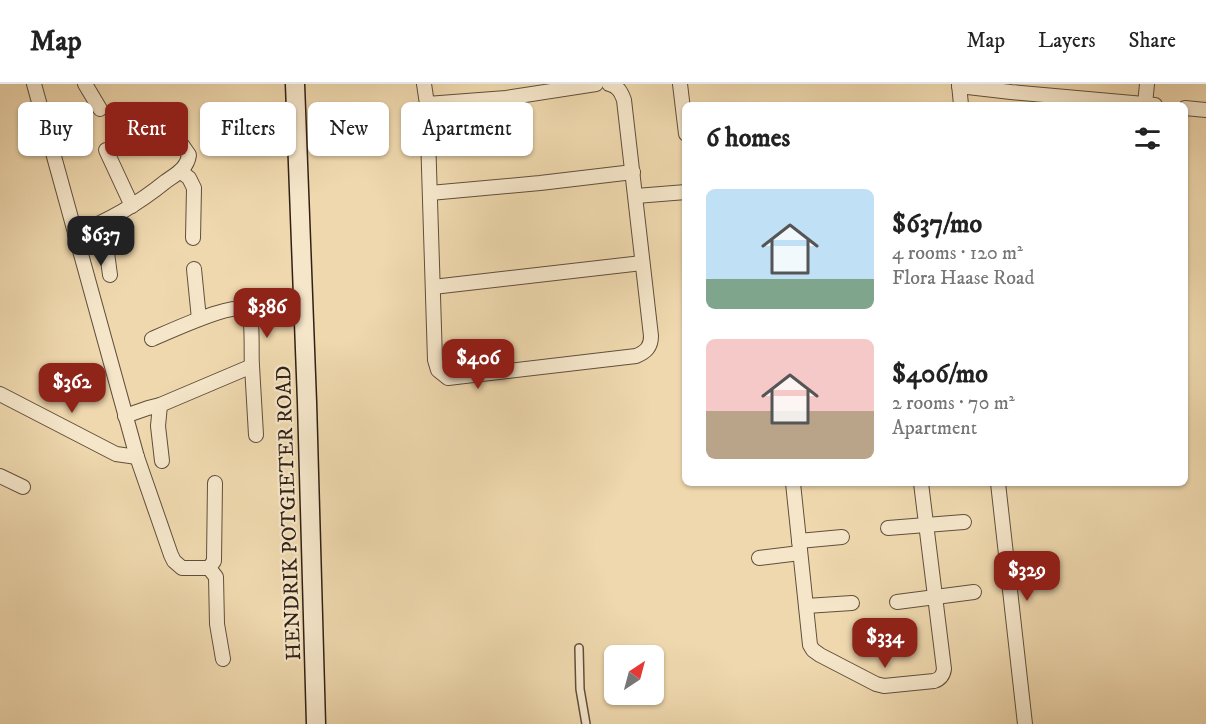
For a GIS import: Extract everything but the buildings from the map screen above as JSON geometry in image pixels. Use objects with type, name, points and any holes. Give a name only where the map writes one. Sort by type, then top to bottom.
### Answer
[{"type":"main road","name":"HENDRIK POTGIETER ROAD","points":[[296,84],[316,724]]},
{"type":"street","points":[[34,84],[137,458],[174,561],[182,568],[206,567],[214,561],[215,483]]},
{"type":"street","points":[[85,84],[100,109]]},
{"type":"street","points":[[424,84],[427,102]]},
{"type":"street","points":[[453,102],[506,98],[596,84]]},
{"type":"street","points":[[429,156],[438,370],[448,378],[636,356],[648,348],[651,344],[651,336],[624,100],[620,91],[614,85],[609,84]]},
{"type":"street","points":[[680,84],[682,102]]},
{"type":"street","points":[[1147,84],[1150,102]]},
{"type":"street","points":[[962,102],[959,85],[1091,102]]},
{"type":"street","points":[[1188,108],[1206,110]]},
{"type":"street","points":[[75,234],[103,223],[149,196],[186,165],[188,153]]},
{"type":"street","points":[[109,156],[132,206]]},
{"type":"street","points":[[180,171],[189,178],[194,188],[193,238]]},
{"type":"street","points":[[430,193],[633,172]]},
{"type":"street","points":[[636,196],[682,192]]},
{"type":"street","points":[[103,223],[110,275]]},
{"type":"street","points":[[433,287],[642,263]]},
{"type":"street","points":[[194,269],[199,319]]},
{"type":"street","points":[[152,339],[199,319],[234,309],[246,311],[250,319],[256,435]]},
{"type":"street","points":[[125,416],[160,405],[252,366]]},
{"type":"street","points":[[0,394],[116,454],[137,458]]},
{"type":"street","points":[[160,405],[158,426],[162,461]]},
{"type":"street","points":[[0,476],[23,487]]},
{"type":"street","points":[[793,486],[810,645],[820,655],[884,686],[934,681],[943,675],[921,486]]},
{"type":"street","points":[[998,486],[1025,724]]},
{"type":"street","points":[[888,528],[964,522]]},
{"type":"street","points":[[759,558],[842,537]]},
{"type":"street","points":[[206,567],[216,577],[218,624],[223,659]]},
{"type":"street","points":[[897,602],[974,592]]},
{"type":"street","points":[[806,606],[852,603]]},
{"type":"lane","points":[[579,648],[580,689],[586,724]]}]
